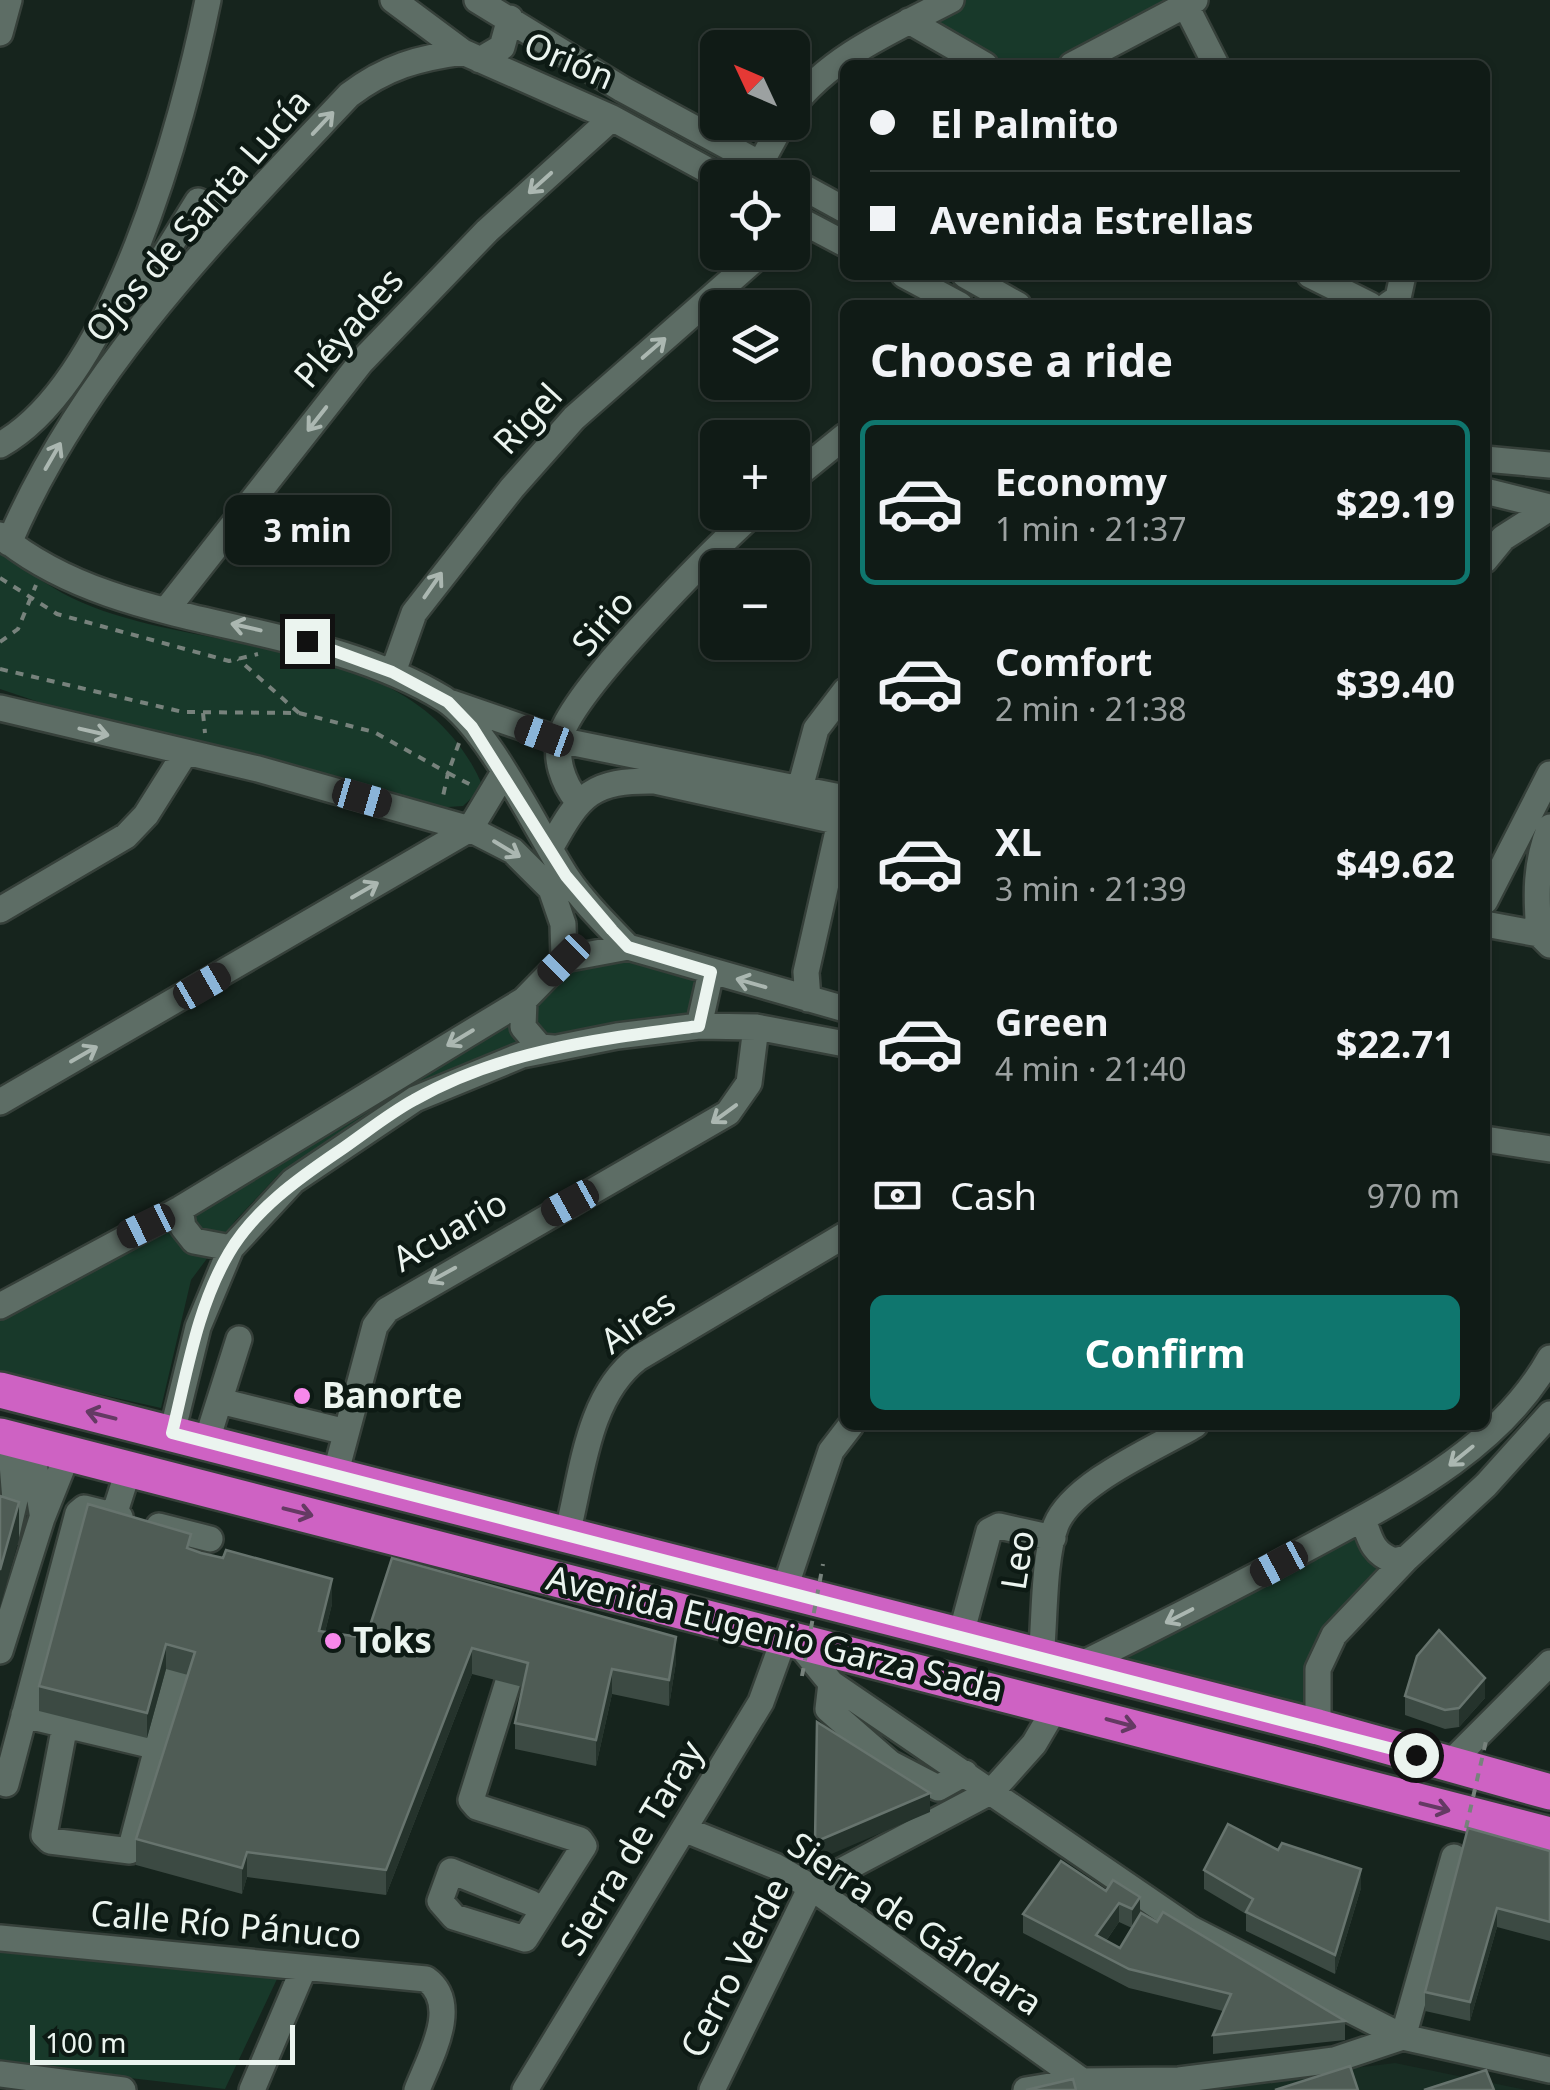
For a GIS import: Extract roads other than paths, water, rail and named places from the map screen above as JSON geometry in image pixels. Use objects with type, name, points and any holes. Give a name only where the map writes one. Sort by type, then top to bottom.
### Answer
[{"type":"highway","name":"Avenida Eugenio Garza Sada","points":[[0,1390],[334,1479],[1318,1728],[1550,1792]]},
{"type":"highway","name":"Avenida Eugenio Garza Sada","points":[[15,1440],[224,1493],[538,1590],[790,1638],[1056,1705],[1339,1784],[1550,1835]]},
{"type":"street","points":[[0,33],[9,0]]},
{"type":"street","name":"Ojos de Santa Lucía","points":[[5,539],[144,288],[155,203],[208,0]]},
{"type":"street","name":"Orión","points":[[393,0],[471,56],[612,118],[700,166]]},
{"type":"street","name":"Orión","points":[[477,0],[622,89],[753,160]]},
{"type":"street","points":[[844,60],[951,0]]},
{"type":"street","points":[[1081,60],[1188,2],[1214,60]]},
{"type":"street","points":[[471,56],[502,46],[510,18]]},
{"type":"street","points":[[909,21],[976,60]]},
{"type":"street","name":"Ojos de Santa Lucía","points":[[0,445],[38,420],[144,288],[234,216],[349,95],[369,80],[412,59],[471,56]]},
{"type":"street","points":[[810,83],[840,62]]},
{"type":"street","name":"Pléyades","points":[[167,609],[373,348],[487,231],[612,118]]},
{"type":"street","points":[[810,191],[840,207]]},
{"type":"street","points":[[144,288],[198,201],[234,216]]},
{"type":"street","points":[[810,228],[840,242]]},
{"type":"street","name":"Rigel","points":[[392,672],[414,613],[512,488],[574,418],[743,270]]},
{"type":"street","points":[[913,280],[948,300]]},
{"type":"street","points":[[974,280],[1009,300]]},
{"type":"street","points":[[1320,280],[1360,300]]},
{"type":"street","points":[[810,464],[840,440]]},
{"type":"street","points":[[1490,459],[1550,465]]},
{"type":"street","points":[[1490,491],[1550,508]]},
{"type":"street","points":[[1490,554],[1503,538],[1550,508]]},
{"type":"street","name":"Sirio","points":[[560,740],[604,673],[738,530]]},
{"type":"street","points":[[5,539],[98,593],[307,641],[392,672],[448,702],[560,740],[800,788],[840,812]]},
{"type":"street","points":[[800,788],[816,729],[840,698]]},
{"type":"street","points":[[448,702],[472,727],[493,780],[551,847],[584,900],[628,947]]},
{"type":"street","points":[[2,711],[185,752],[470,830],[513,850],[551,889],[563,924],[564,960]]},
{"type":"street","points":[[560,740],[562,776],[578,800]]},
{"type":"street","points":[[0,910],[135,828],[185,752]]},
{"type":"street","points":[[1490,892],[1550,774]]},
{"type":"street","points":[[0,1102],[470,830],[493,780]]},
{"type":"street","points":[[551,847],[578,800],[612,783],[655,781],[840,813]]},
{"type":"street","points":[[808,999],[806,972],[840,827]]},
{"type":"street","points":[[1490,925],[1544,939],[1535,891],[1540,852],[1550,827]]},
{"type":"street","points":[[0,1306],[180,1209],[524,1000],[564,960],[628,947],[840,1008]]},
{"type":"street","points":[[699,1026],[711,972]]},
{"type":"street","points":[[524,1000],[523,1027],[533,1042],[553,1048]]},
{"type":"street","points":[[172,1433],[198,1326],[231,1248],[292,1181],[415,1099],[508,1060],[553,1048],[699,1026],[756,1027],[840,1043]]},
{"type":"street","name":"Acuario","points":[[334,1479],[375,1326],[387,1310],[728,1113],[749,1083],[756,1027]]},
{"type":"street","points":[[1490,1139],[1550,1149]]},
{"type":"street","points":[[180,1209],[184,1227],[194,1242],[231,1248]]},
{"type":"street","name":"Aires","points":[[566,1538],[601,1403],[616,1376],[638,1358],[840,1238]]},
{"type":"street","points":[[206,1443],[239,1339]]},
{"type":"street","points":[[1490,1429],[1525,1395],[1550,1358]]},
{"type":"street","points":[[220,1401],[346,1432]]},
{"type":"street","points":[[243,1453],[256,1409]]},
{"type":"street","points":[[1318,1728],[1316,1690],[1323,1654],[1334,1634],[1407,1558],[1486,1485],[1550,1414]]},
{"type":"street","points":[[783,1594],[831,1451],[847,1430]]},
{"type":"street","name":"Leo","points":[[1041,1658],[1053,1538],[1062,1515],[1088,1488],[1186,1430]]},
{"type":"street","points":[[1078,1666],[1362,1519],[1443,1470],[1489,1430]]},
{"type":"street","points":[[14,1505],[15,1440]]},
{"type":"street","points":[[0,1651],[14,1505],[15,1440]]},
{"type":"street","points":[[14,1505],[68,1453]]},
{"type":"street","points":[[114,1515],[129,1468]]},
{"type":"street","points":[[204,1565],[224,1493]]},
{"type":"street","points":[[6,1784],[78,1513],[84,1508],[210,1539]]},
{"type":"street","points":[[1362,1519],[1370,1544],[1378,1552],[1394,1561],[1407,1558]]},
{"type":"street","points":[[960,1638],[989,1531],[1000,1526],[1053,1538]]},
{"type":"street","points":[[790,1638],[831,1683],[1192,1929],[1403,2037],[1550,2070]]},
{"type":"street","name":"Sierra de Taray","points":[[525,2090],[686,1830],[761,1702],[790,1638]]},
{"type":"street","points":[[1448,1764],[1550,1663]]},
{"type":"street","points":[[65,1724],[43,1830],[50,1840],[133,1849],[177,1672]]},
{"type":"street","points":[[508,1682],[471,1800],[478,1807],[580,1840],[583,1848],[524,1940],[454,1917],[440,1901],[452,1871],[531,1903]]},
{"type":"street","name":"Cerro Verde","points":[[712,2090],[811,1887],[992,1791],[1034,1744],[1056,1705]]},
{"type":"street","points":[[24,1714],[158,1747]]},
{"type":"street","name":"Sierra de Gándara","points":[[686,1830],[775,1866],[811,1887],[1088,2085]]},
{"type":"street","points":[[1403,2037],[1454,1857]]},
{"type":"street","name":"Calle Río Pánuco","points":[[0,1938],[426,1979],[440,1992],[444,2012],[417,2090]]},
{"type":"street","points":[[252,2090],[304,1970]]},
{"type":"street","points":[[1026,2090],[1179,2080],[1334,2060],[1403,2037]]},
{"type":"street","points":[[0,2074],[122,2090]]},
{"type":"place","name":"Banorte","points":[[302,1396]]},
{"type":"place","name":"Toks","points":[[333,1641]]}]
